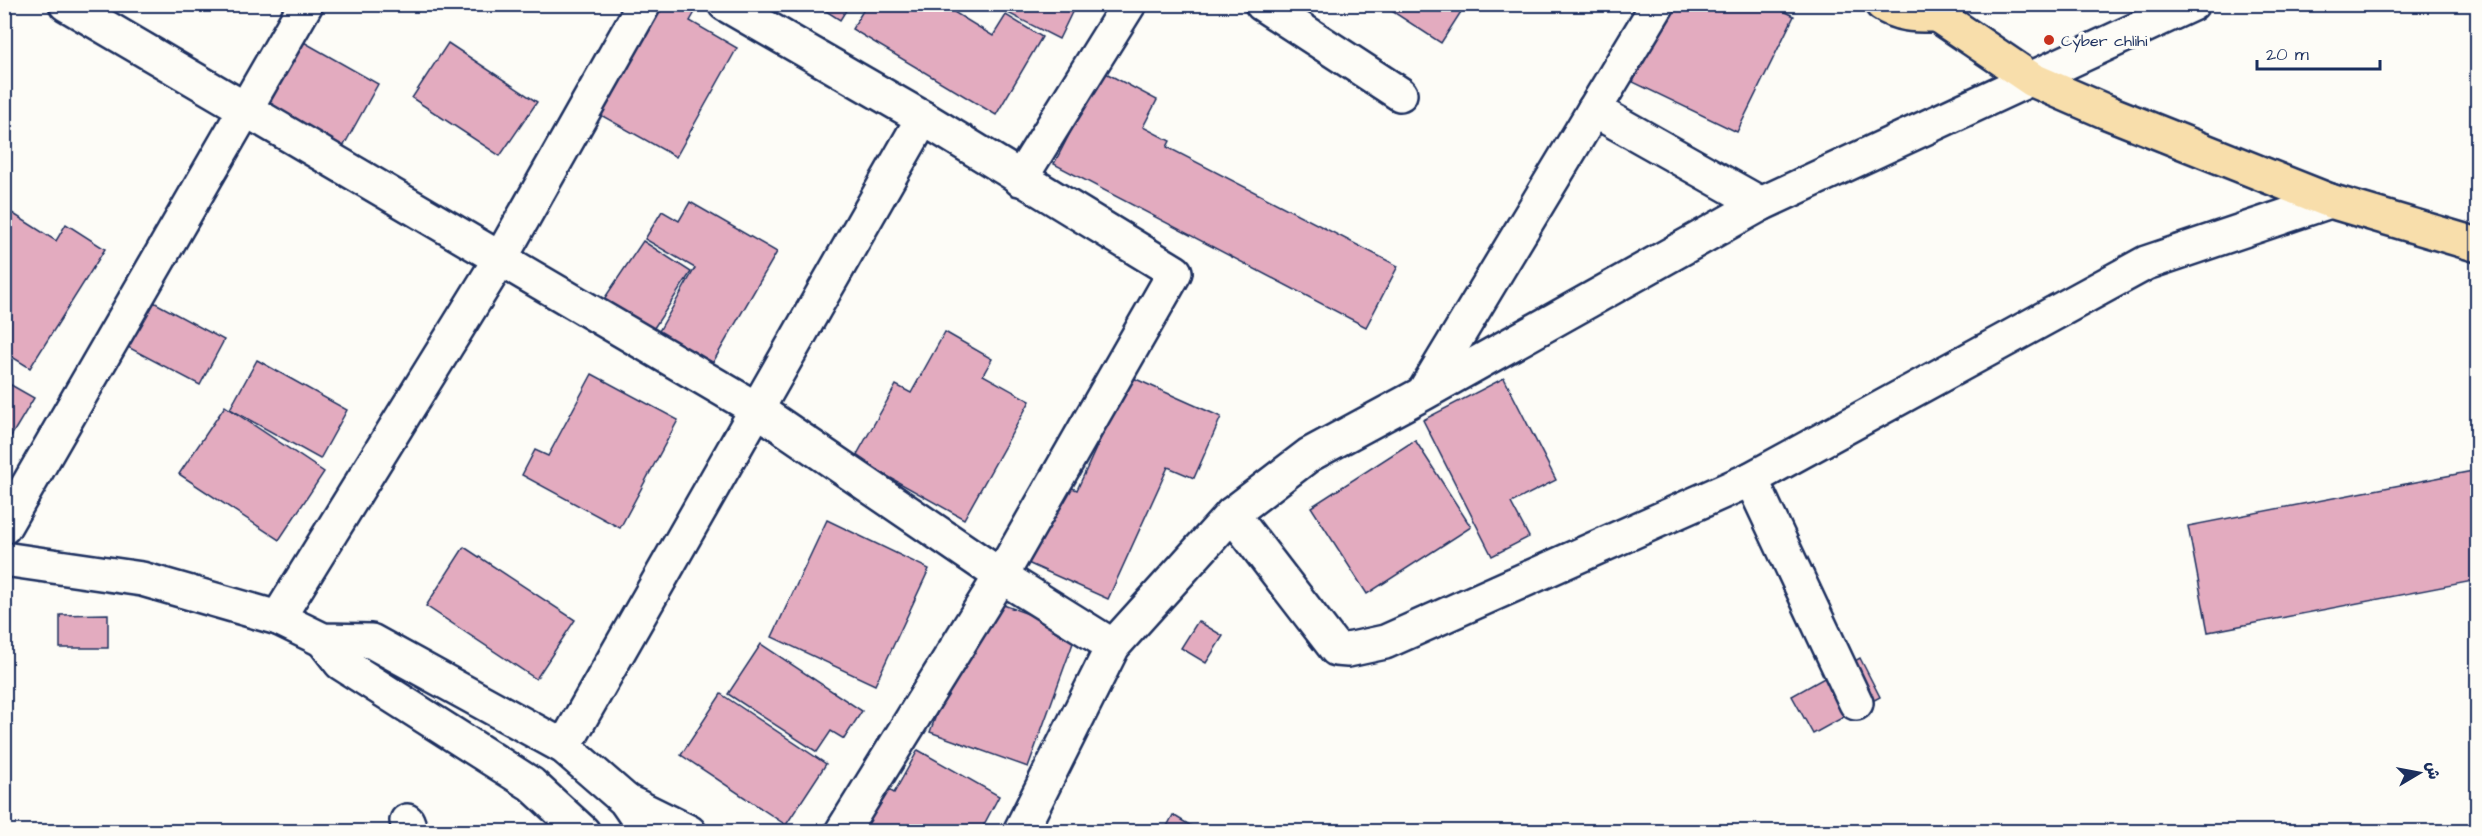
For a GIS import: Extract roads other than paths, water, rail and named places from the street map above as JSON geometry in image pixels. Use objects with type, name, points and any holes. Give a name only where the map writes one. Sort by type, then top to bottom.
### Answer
[{"type":"main road","points":[[1882,4],[1893,12],[1914,15],[1935,10],[2033,80],[2107,112],[2330,201],[2478,245]]},
{"type":"street","points":[[66,4],[758,410],[1001,576],[1113,646]]},
{"type":"street","points":[[4,527],[306,4]]},
{"type":"street","points":[[278,618],[500,259],[644,4]]},
{"type":"street","points":[[725,4],[923,118],[1175,273],[1001,576],[842,831]]},
{"type":"street","points":[[1020,178],[1130,4]]},
{"type":"street","points":[[1262,4],[1401,94]]},
{"type":"street","points":[[1424,393],[1658,4]]},
{"type":"street","points":[[1020,831],[1113,646],[1232,514],[1309,455],[1761,204],[2033,80],[2192,4]]},
{"type":"street","points":[[1594,110],[1761,204]]},
{"type":"street","points":[[564,747],[923,118]]},
{"type":"street","points":[[1232,514],[1336,649],[1348,650],[1385,642],[1751,479],[2146,263],[2330,201]]},
{"type":"street","points":[[1751,479],[1856,703]]},
{"type":"street","points":[[4,560],[142,579],[278,618],[323,640],[371,641],[564,747],[625,800],[647,831]]},
{"type":"street","points":[[323,640],[341,663],[531,784],[584,831]]},
{"type":"street","points":[[625,800],[689,831]]},
{"type":"place","name":"Cyber chlihi","points":[[2049,40]]}]
